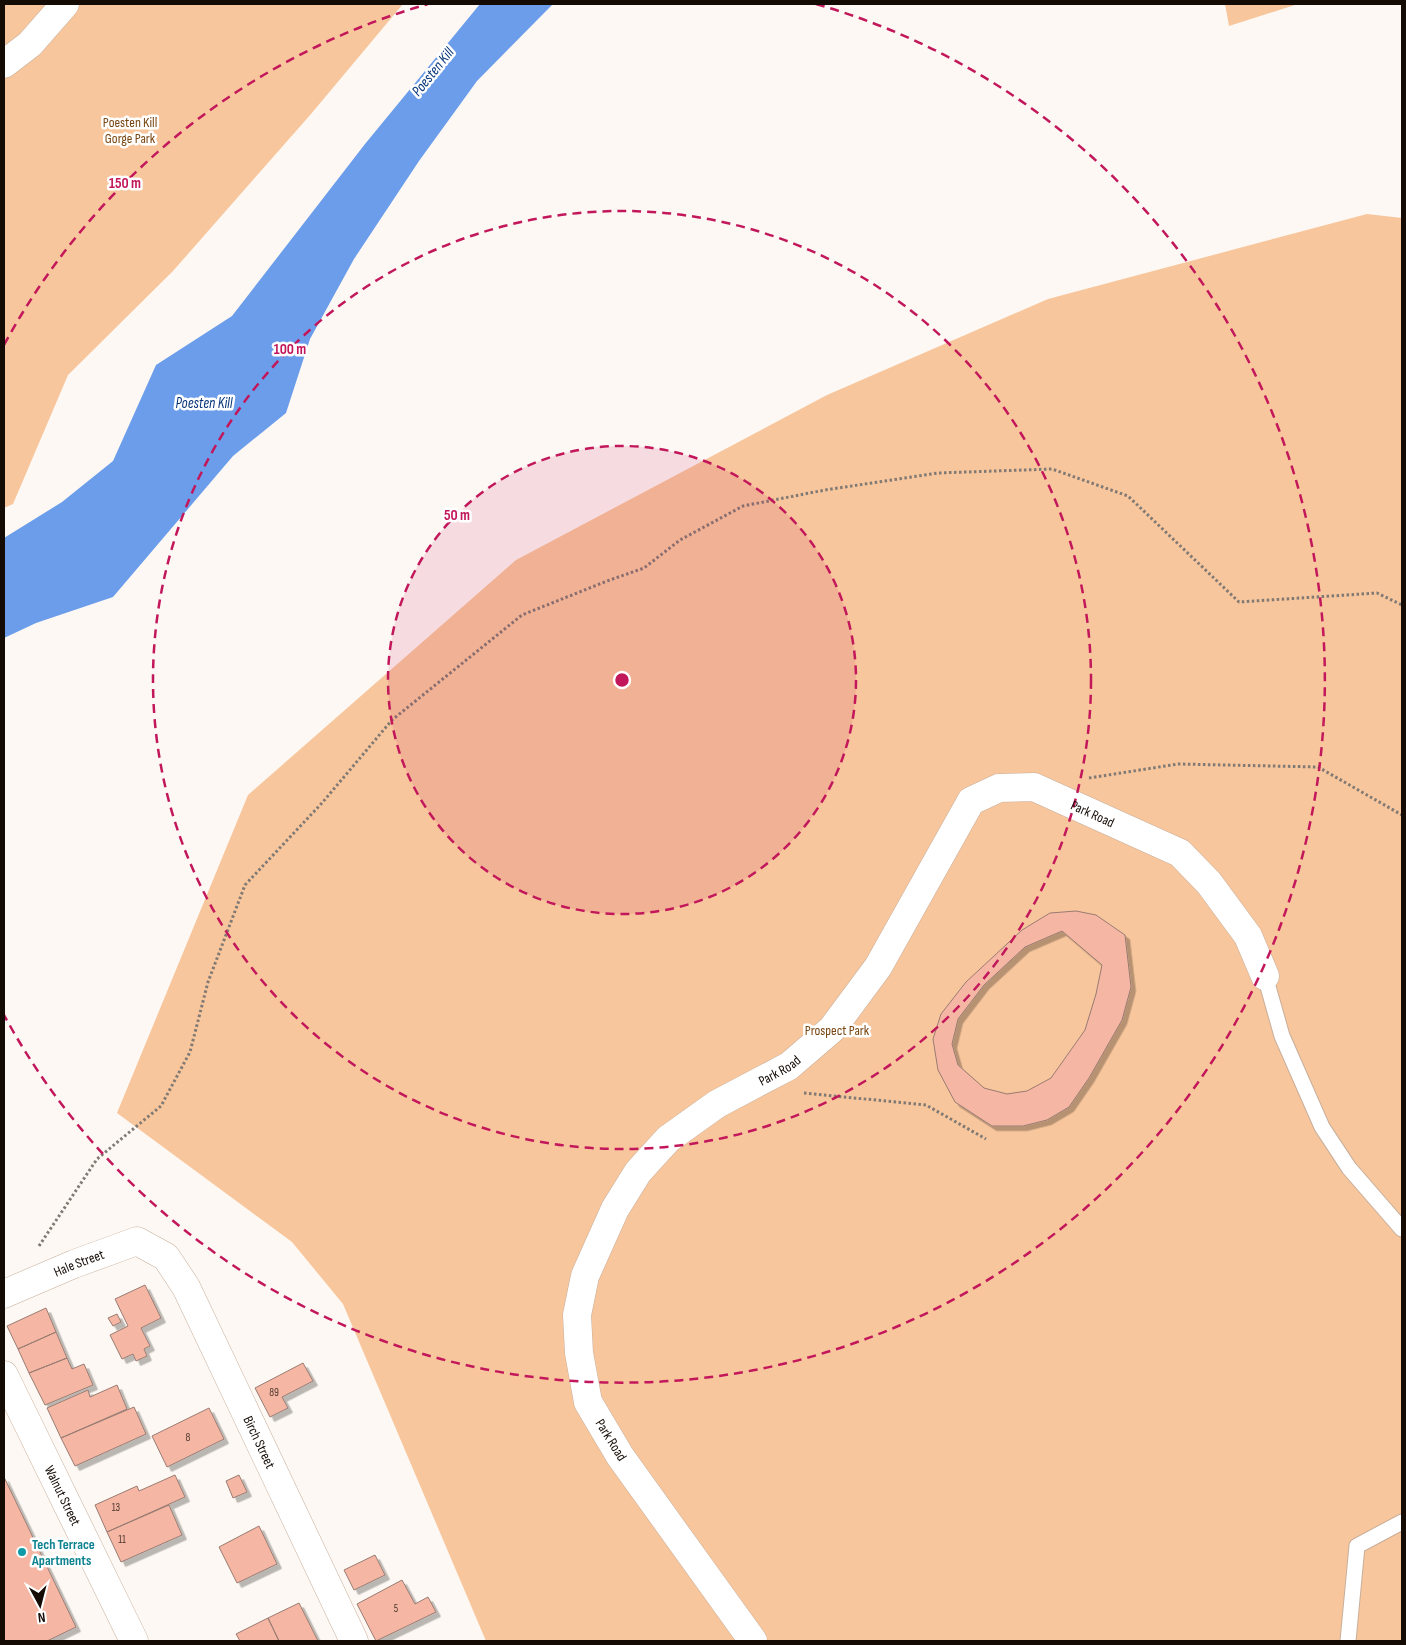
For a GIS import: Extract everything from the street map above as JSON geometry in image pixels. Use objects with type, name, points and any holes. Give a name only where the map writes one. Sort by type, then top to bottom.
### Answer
[{"type":"street","points":[[4,64],[30,44],[65,4]]},
{"type":"street","name":"Park Road","points":[[753,1641],[620,1456],[588,1402],[579,1353],[578,1324],[585,1276],[615,1209],[638,1172],[668,1139],[717,1104],[788,1066],[832,1029],[878,967],[971,801],[999,788],[1034,787],[1180,853],[1209,883],[1248,936],[1265,976]]},
{"type":"street","name":"Hale Street","points":[[15,1289],[74,1264],[137,1241],[154,1251]]},
{"type":"street","name":"Birch Street","points":[[154,1251],[166,1257],[186,1288],[354,1641]]},
{"type":"street","name":"Walnut Street","points":[[4,1375],[134,1641]]},
{"type":"lane","points":[[1265,976],[1282,1036],[1322,1127],[1349,1168],[1402,1229]]},
{"type":"lane","points":[[1348,1641],[1358,1546],[1402,1522]]},
{"type":"path","points":[[15,1289],[40,1245],[97,1159],[161,1106],[190,1052],[208,982],[246,885],[322,803],[392,720],[522,615],[644,568],[680,540],[743,506],[825,490],[938,472],[1052,468],[1128,496],[1239,602],[1377,593],[1402,606]]},
{"type":"path","points":[[1082,779],[1178,764],[1318,767],[1402,815]]},
{"type":"path","points":[[801,1093],[926,1105],[986,1139]]},
{"type":"green space","name":"Poesten Kill Gorge Park","points":[[4,4],[403,4],[311,114],[173,271],[68,375],[13,504],[4,508]]},
{"type":"green space","points":[[1225,4],[1298,4],[1229,26]]},
{"type":"green space","name":"Prospect Park","points":[[1367,214],[1402,218],[1402,1641],[486,1641],[343,1304],[292,1242],[117,1113],[248,795],[516,560],[827,395],[1048,299]]},
{"type":"water","name":"Poesten Kill","points":[[480,4],[553,4],[477,81],[419,161],[354,259],[310,339],[286,413],[233,456],[113,597],[36,623],[4,638],[4,538],[62,502],[113,461],[156,365],[232,316],[365,144]]},
{"type":"building","points":[[1076,911],[1096,915],[1125,935],[1131,987],[1122,1020],[1089,1078],[1069,1107],[1047,1120],[1023,1126],[992,1126],[955,1102],[938,1070],[933,1039],[941,1014],[966,982],[1022,930],[1050,913]],"holes":[[[1062,931],[1102,965],[1096,994],[1085,1030],[1051,1078],[1027,1091],[1007,1094],[984,1088],[958,1065],[952,1044],[958,1019],[984,985],[1025,947]]]},
{"type":"building","points":[[145,1285],[161,1318],[141,1328],[150,1346],[144,1349],[147,1356],[136,1361],[133,1354],[122,1359],[110,1335],[128,1326],[115,1299]]},
{"type":"building","points":[[46,1308],[56,1332],[18,1349],[7,1326]]},
{"type":"building","points":[[117,1314],[121,1322],[113,1326],[108,1318]]},
{"type":"building","points":[[56,1332],[67,1358],[29,1373],[18,1349]]},
{"type":"building","points":[[67,1358],[72,1369],[84,1364],[93,1385],[45,1405],[29,1373]]},
{"type":"building","points":[[303,1363],[313,1381],[282,1397],[288,1408],[270,1417],[255,1388]]},
{"type":"building","points":[[117,1385],[127,1409],[61,1438],[47,1408],[88,1390],[90,1397]]},
{"type":"building","points":[[134,1407],[146,1434],[75,1466],[61,1438]]},
{"type":"building","points":[[209,1408],[224,1439],[167,1467],[152,1436]]},
{"type":"building","points":[[175,1475],[185,1497],[107,1532],[95,1505],[137,1486],[139,1491]]},
{"type":"building","points":[[239,1475],[247,1492],[233,1498],[226,1481]]},
{"type":"building","name":"Tech Terrace Apartments","points":[[4,1477],[76,1627],[47,1641],[4,1641]]},
{"type":"building","points":[[169,1505],[182,1535],[121,1562],[107,1532]]},
{"type":"building","points":[[259,1526],[277,1564],[237,1583],[219,1547]]},
{"type":"building","points":[[375,1555],[385,1575],[354,1590],[344,1570]]},
{"type":"building","points":[[402,1580],[415,1604],[428,1597],[436,1612],[376,1641],[357,1604]]},
{"type":"building","points":[[299,1603],[318,1641],[279,1641],[268,1618]]},
{"type":"building","points":[[268,1618],[279,1641],[240,1641],[236,1634]]},
{"type":"place","name":"Tech Terrace Apartments","points":[[22,1552]]}]
